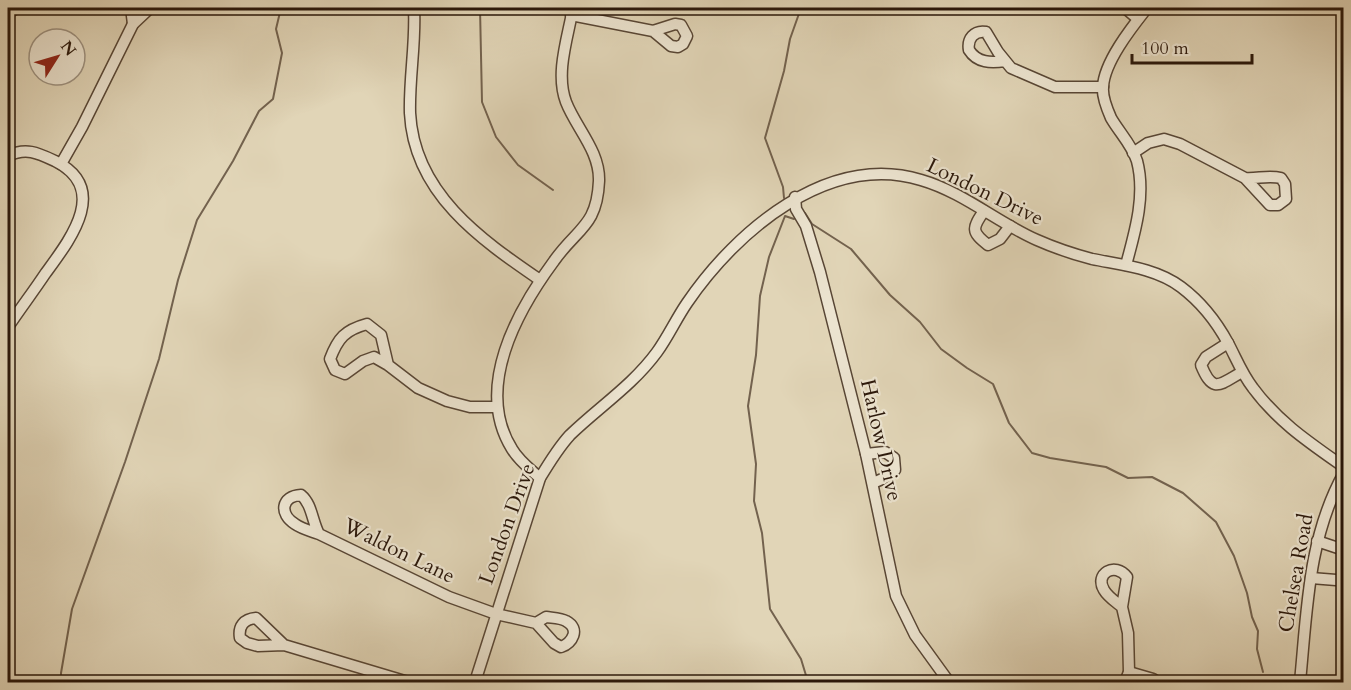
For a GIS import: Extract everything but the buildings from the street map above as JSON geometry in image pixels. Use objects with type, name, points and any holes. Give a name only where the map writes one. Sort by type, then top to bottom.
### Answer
[{"type":"street","points":[[130,8],[133,24]]},
{"type":"street","points":[[61,164],[133,24],[150,8]]},
{"type":"street","points":[[414,8],[410,113],[415,146],[435,186],[454,213],[492,247],[540,280]]},
{"type":"street","points":[[1125,8],[1138,20]]},
{"type":"street","points":[[1126,265],[1135,229],[1141,189],[1133,153],[1112,118],[1105,102],[1103,87],[1108,66],[1147,8]]},
{"type":"street","points":[[540,478],[512,450],[505,435],[497,407],[497,380],[504,351],[523,309],[559,253],[588,223],[595,208],[599,179],[593,152],[566,101],[562,84],[565,46],[572,11],[653,31]]},
{"type":"street","points":[[1005,61],[1011,68],[1055,87],[1103,87]]},
{"type":"street","points":[[1133,153],[1148,143],[1164,139],[1180,144],[1245,178]]},
{"type":"street","points":[[8,156],[15,152],[29,150],[61,164],[72,172],[79,185],[82,200],[82,214],[73,235],[8,327]]},
{"type":"street","name":"London Drive","points":[[475,682],[540,478],[556,452],[569,436],[634,378],[657,353],[687,303],[745,234],[795,197],[854,177],[898,174],[924,180],[1036,240],[1089,258],[1156,274],[1179,285],[1203,306],[1228,343],[1242,372],[1274,414],[1297,434],[1344,467]]},
{"type":"street","name":"Harlow Drive","points":[[795,197],[796,209],[806,226],[820,272],[873,483],[896,596],[915,635],[949,682]]},
{"type":"street","points":[[984,211],[975,223],[974,230],[978,237],[988,245],[1000,239],[1010,226]]},
{"type":"street","points":[[388,365],[381,335],[367,324],[352,328],[337,341],[330,359],[335,370],[345,374],[363,361],[374,357],[418,388],[447,401],[470,407],[497,407]]},
{"type":"street","points":[[1228,343],[1203,360],[1201,365],[1207,380],[1220,385],[1242,372]]},
{"type":"street","points":[[866,454],[885,452],[894,458],[896,470],[873,483]]},
{"type":"street","name":"Chelsea Road","points":[[1300,682],[1317,541],[1332,494],[1344,473]]},
{"type":"street","name":"Waldon Lane","points":[[319,534],[449,597],[496,614],[536,623]]},
{"type":"street","points":[[1317,541],[1344,550]]},
{"type":"street","points":[[1311,578],[1336,580],[1344,578]]},
{"type":"street","points":[[1122,607],[1128,633],[1127,677],[1153,679],[1157,682]]},
{"type":"street","points":[[284,645],[408,682]]},
{"type":"waterway","points":[[8,20],[27,8]]},
{"type":"waterway","points":[[61,682],[72,609],[159,359],[178,280],[197,220],[233,161],[259,111],[273,99],[282,53],[276,29],[281,8]]},
{"type":"waterway","points":[[480,8],[482,102],[496,137],[518,165],[553,190]]},
{"type":"waterway","points":[[784,198],[783,187],[765,138],[784,71],[790,39],[801,8]]},
{"type":"waterway","points":[[805,213],[812,224],[851,249],[890,295],[920,322],[941,349],[993,384],[1009,423],[1032,453],[1106,467],[1128,478],[1152,477],[1183,493],[1216,522],[1234,556],[1247,593],[1252,617],[1258,631],[1257,649],[1263,672]]},
{"type":"waterway","points":[[794,219],[785,216],[769,257],[760,296],[756,355],[748,406],[756,464],[754,501],[762,533],[770,609],[801,659],[808,682]]}]
